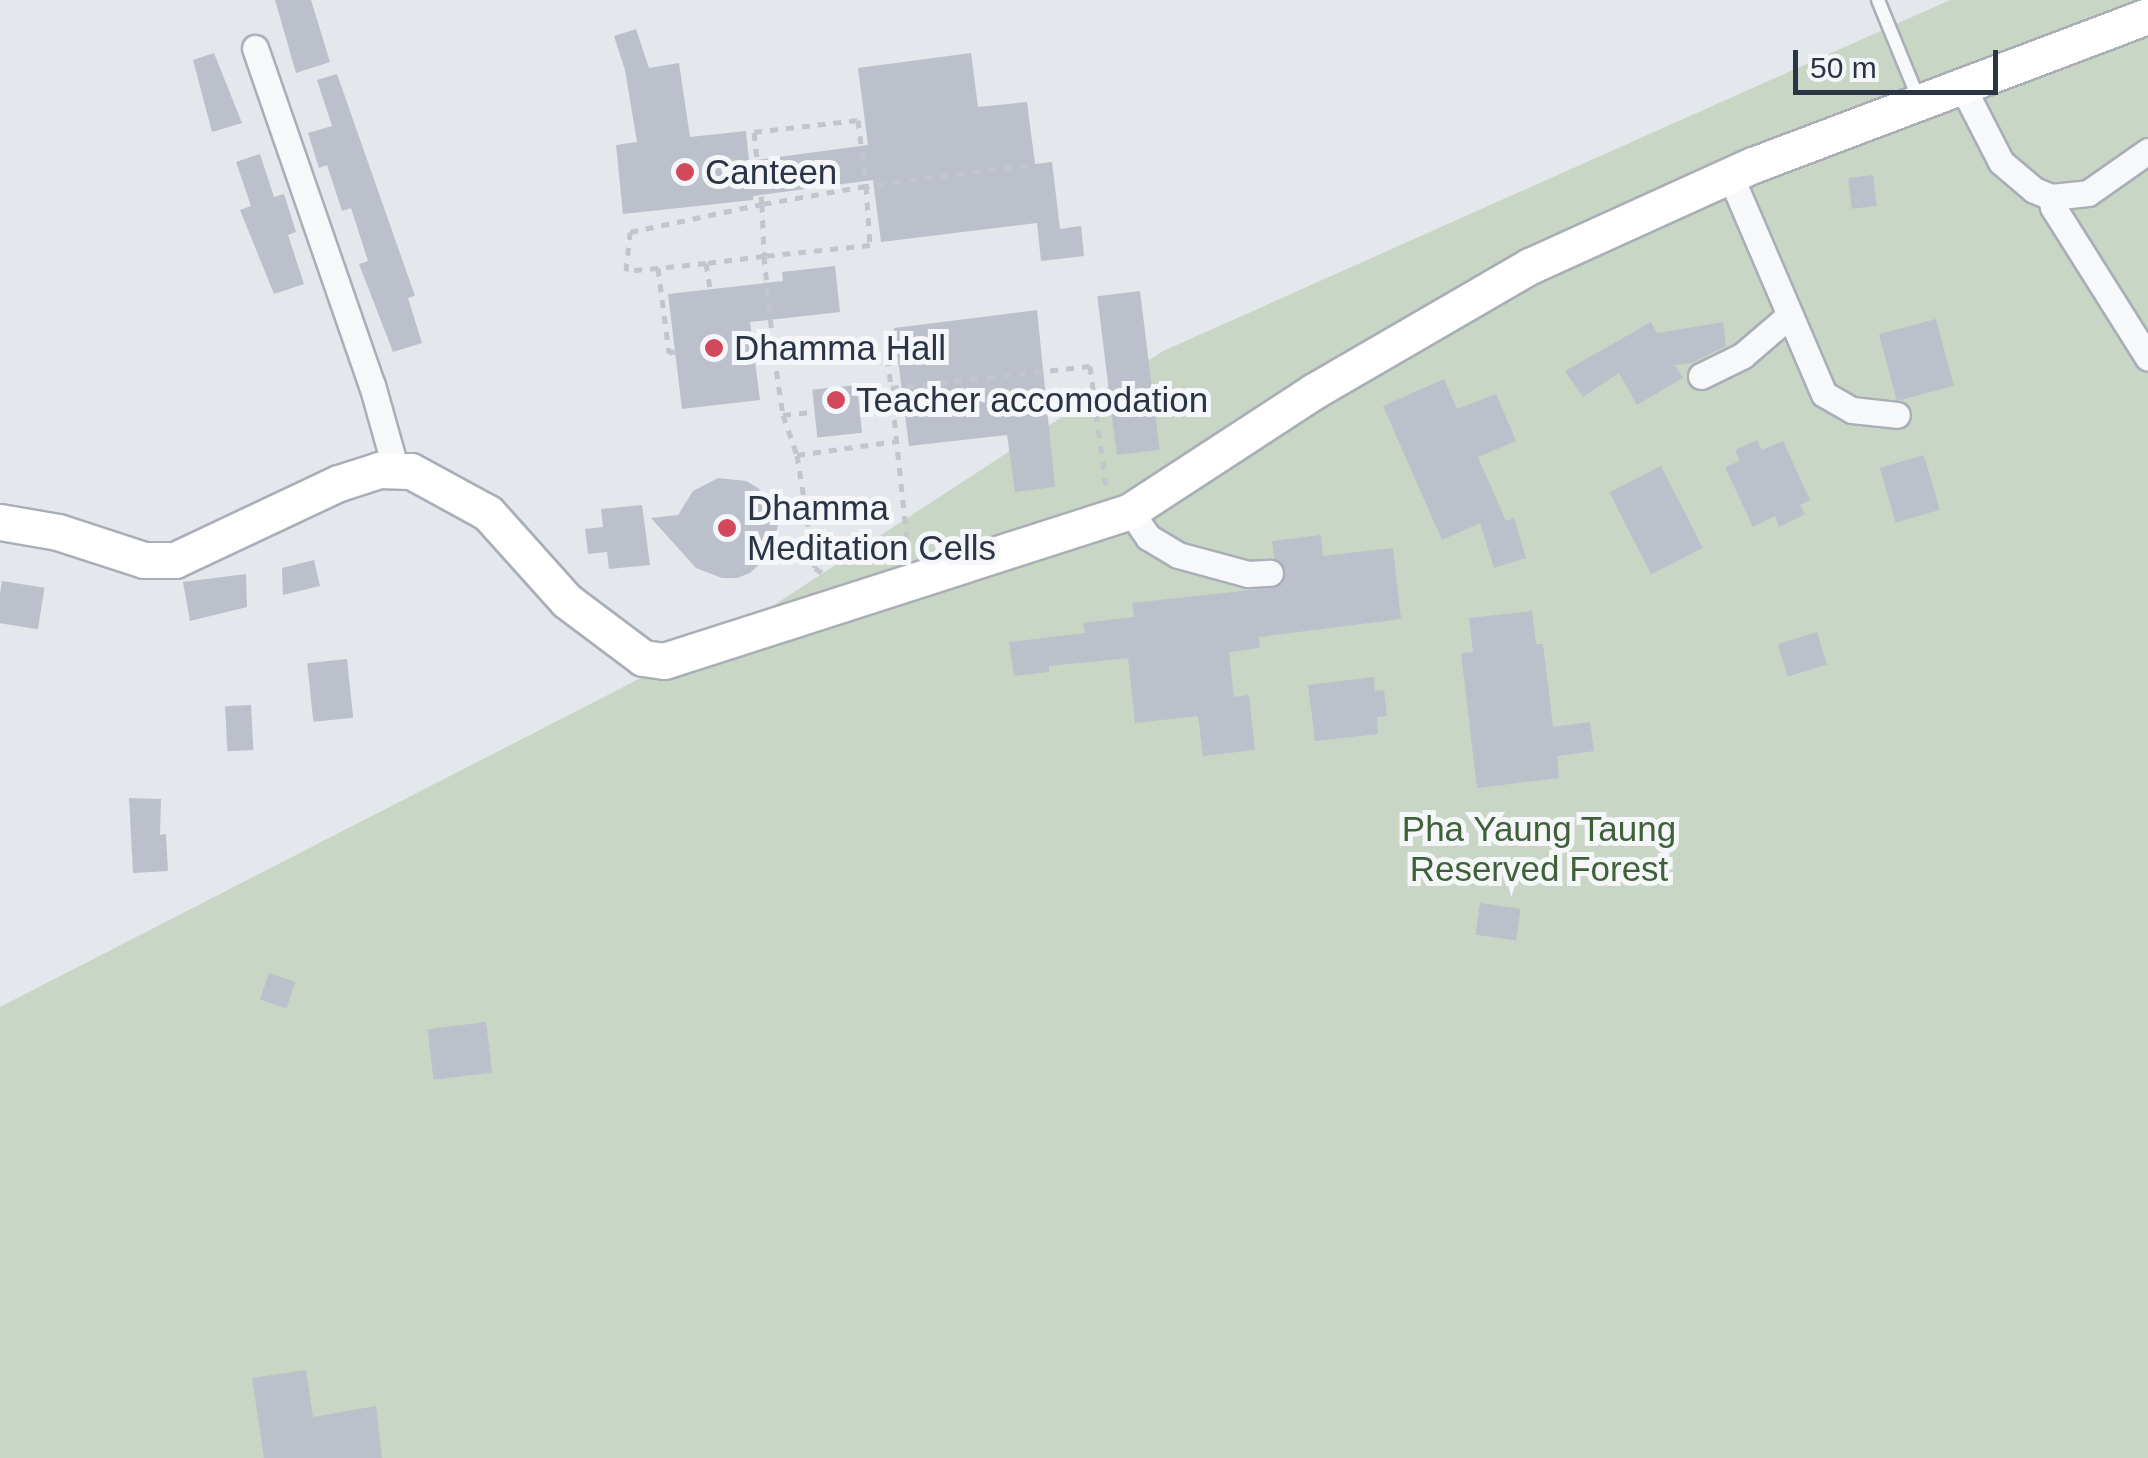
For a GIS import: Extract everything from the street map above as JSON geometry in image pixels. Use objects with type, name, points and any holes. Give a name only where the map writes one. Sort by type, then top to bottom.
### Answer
[{"type":"street","points":[[0,522],[58,532],[144,560],[175,560],[340,483],[394,467],[410,470],[488,513],[567,601],[643,658],[664,661],[1119,506],[1530,266],[1730,175],[2148,16]]},
{"type":"street","points":[[255,48],[372,385],[394,467]]},
{"type":"street","points":[[1962,86],[2001,162],[2034,190],[2051,197],[2088,193],[2148,151]]},
{"type":"street","points":[[1730,175],[1824,394],[1852,410],[1897,415]]},
{"type":"street","points":[[2051,197],[2053,207],[2148,358]]},
{"type":"street","points":[[1701,376],[1742,356],[1790,315]]},
{"type":"street","points":[[1119,506],[1148,537],[1178,555],[1248,574],[1270,573]]},
{"type":"lane","points":[[1878,0],[1920,102]]},
{"type":"path","points":[[836,583],[815,568],[796,455],[783,415],[772,343],[764,256],[762,204],[754,132],[858,120],[866,186],[870,245],[764,256],[706,263],[626,271],[630,232],[762,204],[866,186],[1028,165]]},
{"type":"path","points":[[706,263],[710,289]]},
{"type":"path","points":[[658,268],[668,353],[675,351]]},
{"type":"path","points":[[774,355],[886,342],[910,560]]},
{"type":"path","points":[[753,345],[772,343]]},
{"type":"path","points":[[891,388],[1090,366],[1119,506]]},
{"type":"path","points":[[783,415],[814,412]]},
{"type":"path","points":[[796,455],[897,441]]},
{"type":"green space","name":"Pha Yaung Taung Reserved Forest","points":[[1950,0],[2148,0],[2148,1458],[0,1458],[0,1007],[742,626],[1163,351]]},
{"type":"building","points":[[275,0],[311,0],[330,62],[296,73]]},
{"type":"building","points":[[636,29],[649,68],[679,63],[690,137],[746,131],[749,161],[868,145],[858,68],[971,53],[978,107],[1027,102],[1035,164],[1052,162],[1060,229],[1081,226],[1084,256],[1041,261],[1037,223],[881,242],[873,180],[753,196],[753,200],[623,214],[616,145],[637,142],[625,70],[614,36]]},
{"type":"building","points":[[214,53],[242,123],[212,132],[193,60]]},
{"type":"building","points":[[337,74],[415,296],[408,298],[422,343],[393,352],[359,264],[368,261],[351,208],[342,211],[327,165],[319,168],[308,133],[332,126],[317,80]]},
{"type":"building","points":[[260,154],[274,197],[284,194],[296,232],[288,235],[304,284],[274,294],[240,210],[251,206],[236,162]]},
{"type":"building","points":[[1873,175],[1877,206],[1852,209],[1848,178]]},
{"type":"building","name":"Dhamma Hall","points":[[835,266],[840,312],[750,322],[760,400],[682,409],[668,294],[783,281],[782,272]]},
{"type":"building","points":[[1140,291],[1159,450],[1117,455],[1097,296]]},
{"type":"building","points":[[1037,310],[1055,487],[1015,492],[1007,435],[909,446],[894,328]]},
{"type":"building","points":[[1936,319],[1954,386],[1897,401],[1879,334]]},
{"type":"building","points":[[1651,322],[1657,333],[1723,322],[1726,346],[1692,363],[1675,365],[1683,378],[1637,405],[1619,373],[1583,397],[1565,371]]},
{"type":"building","points":[[1444,379],[1457,409],[1496,394],[1516,441],[1478,457],[1506,521],[1514,518],[1526,558],[1494,568],[1480,523],[1442,540],[1383,406]]},
{"type":"building","name":"Teacher accomodation","points":[[857,385],[862,433],[817,437],[812,390]]},
{"type":"building","points":[[1757,440],[1762,450],[1783,441],[1810,500],[1800,505],[1805,514],[1779,527],[1775,516],[1753,527],[1725,467],[1740,461],[1735,450]]},
{"type":"building","points":[[1924,455],[1940,510],[1895,522],[1880,468]]},
{"type":"building","points":[[1661,466],[1703,548],[1651,574],[1609,492]]},
{"type":"building","name":"Dhamma Meditation Cells","points":[[718,478],[746,481],[758,488],[768,498],[778,525],[771,553],[750,573],[737,578],[722,578],[696,568],[651,518],[678,515],[693,491]]},
{"type":"building","points":[[642,505],[650,565],[609,569],[607,552],[588,554],[585,529],[603,527],[601,509]]},
{"type":"building","points":[[1321,535],[1323,556],[1393,548],[1401,619],[1259,637],[1260,648],[1229,652],[1234,697],[1249,695],[1255,750],[1203,756],[1198,716],[1135,723],[1128,658],[1049,666],[1049,672],[1014,676],[1009,642],[1085,633],[1083,623],[1134,617],[1132,603],[1278,587],[1286,571],[1274,558],[1272,541]]},
{"type":"building","points":[[314,560],[320,586],[283,595],[282,568]]},
{"type":"building","points":[[246,574],[247,607],[190,621],[183,582]]},
{"type":"building","points":[[2,581],[44,588],[38,629],[0,623]]},
{"type":"building","points":[[1532,611],[1536,644],[1543,644],[1553,727],[1590,722],[1594,751],[1557,756],[1559,778],[1477,788],[1461,653],[1473,652],[1469,618]]},
{"type":"building","points":[[1817,632],[1827,665],[1788,677],[1778,644]]},
{"type":"building","points":[[347,659],[353,718],[313,722],[307,663]]},
{"type":"building","points":[[1374,677],[1375,691],[1384,690],[1387,716],[1377,717],[1378,734],[1315,741],[1308,685]]},
{"type":"building","points":[[251,705],[253,750],[227,751],[225,706]]},
{"type":"building","points":[[129,798],[161,799],[160,835],[166,834],[168,871],[133,873]]},
{"type":"building","points":[[1480,903],[1521,909],[1516,940],[1476,935]]},
{"type":"building","points":[[269,973],[295,982],[286,1009],[260,999]]},
{"type":"building","points":[[486,1022],[492,1073],[434,1080],[427,1029]]},
{"type":"building","points":[[306,1370],[313,1417],[376,1406],[382,1458],[264,1458],[252,1378]]},
{"type":"place","name":"Canteen","points":[[685,172]]},
{"type":"place","name":"Dhamma Hall","points":[[714,348]]},
{"type":"place","name":"Teacher accomodation","points":[[836,400]]},
{"type":"place","name":"Dhamma Meditation Cells","points":[[727,528]]}]
